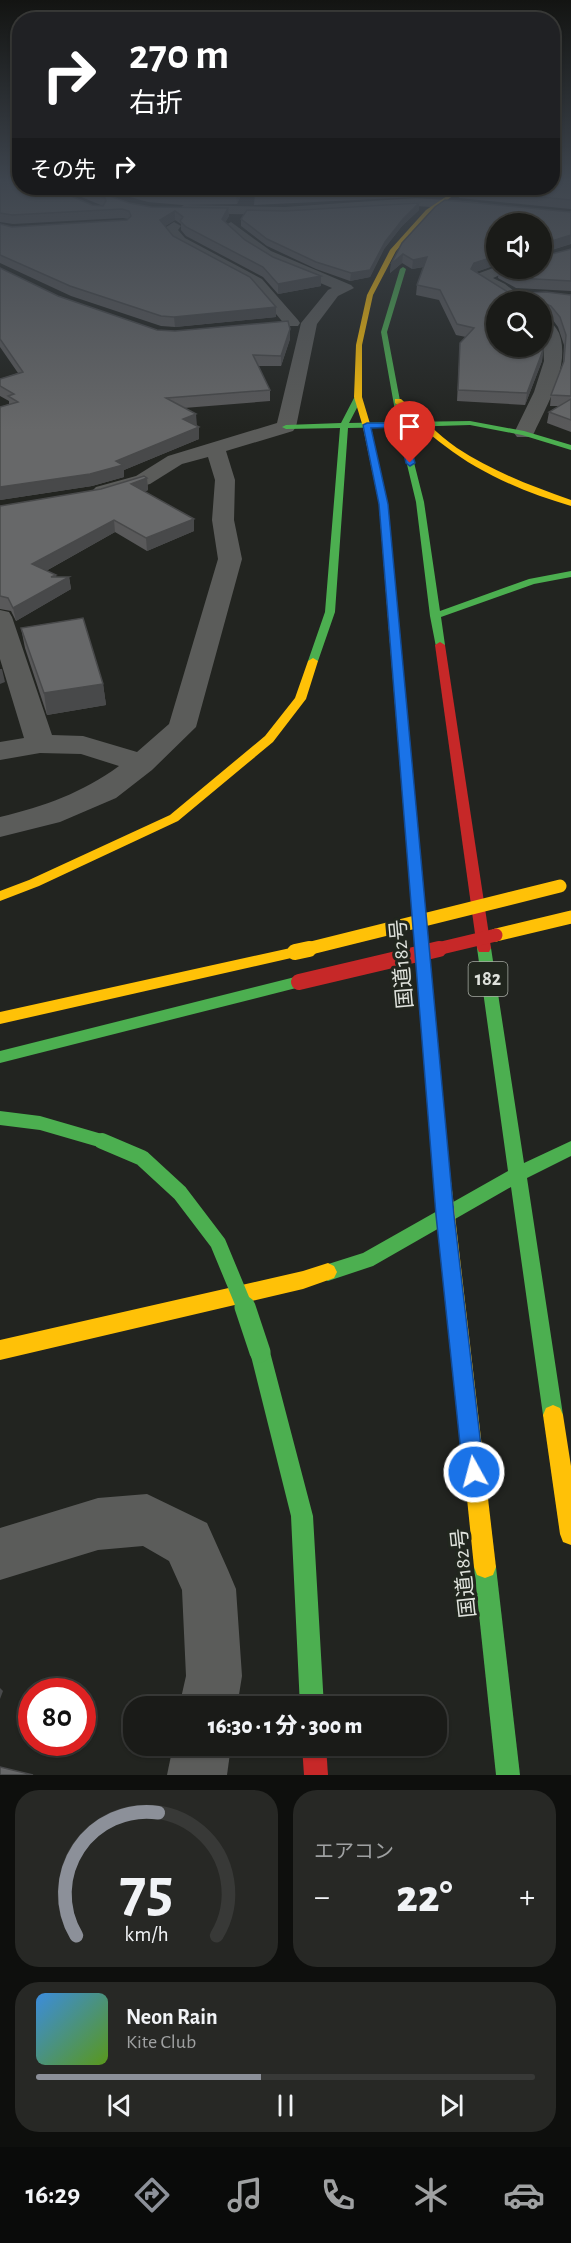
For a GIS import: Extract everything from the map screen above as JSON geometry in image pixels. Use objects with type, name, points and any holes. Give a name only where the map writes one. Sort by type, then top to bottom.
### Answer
[{"type":"main road","name":"国道182号","points":[[385,264],[371,291],[360,331],[358,398],[367,425],[383,504],[445,1215],[508,1775]]},
{"type":"main road","name":"182","points":[[406,264],[384,332],[401,424],[420,502],[516,1175],[571,1534]]},
{"type":"main road","points":[[0,896],[34,883],[174,818],[269,739],[300,699],[330,612],[344,426],[358,398]]},
{"type":"main road","points":[[398,401],[453,448],[477,463],[504,477],[571,503]]},
{"type":"main road","points":[[286,427],[470,423],[524,433],[571,448]]},
{"type":"main road","points":[[435,616],[532,581],[571,574]]},
{"type":"main road","points":[[0,1018],[295,952],[566,885]]},
{"type":"main road","points":[[0,1056],[571,917]]},
{"type":"main road","points":[[0,1118],[40,1123],[102,1141],[142,1158],[180,1193],[218,1243],[241,1296],[260,1352],[302,1516],[311,1696]]},
{"type":"main road","points":[[0,1350],[303,1280],[367,1260],[516,1175],[571,1148]]},
{"type":"main road","points":[[315,1756],[316,1775]]},
{"type":"street","points":[[223,264],[257,282],[301,323]]},
{"type":"street","points":[[291,264],[346,288],[371,291]]},
{"type":"street","points":[[486,276],[479,278],[509,291]]},
{"type":"street","points":[[82,496],[143,480],[175,460],[286,427],[301,323],[333,293],[346,288]]},
{"type":"street","points":[[270,325],[301,323]]},
{"type":"street","points":[[524,433],[549,380],[556,353],[552,334]]},
{"type":"street","points":[[549,380],[571,383]]},
{"type":"street","points":[[0,827],[50,815],[105,791],[142,763],[182,727],[230,559],[223,520],[225,480],[215,449]]},
{"type":"street","points":[[0,617],[40,744]]},
{"type":"street","points":[[0,751],[40,744],[83,746],[142,763]]},
{"type":"street","points":[[0,1554],[98,1524],[147,1520],[188,1542],[209,1589],[214,1676],[210,1696]]},
{"type":"street","points":[[196,1775],[200,1756]]},
{"type":"building","points":[[20,264],[225,264],[250,277],[276,307],[174,317],[161,316],[70,286]]},
{"type":"building","points":[[257,264],[290,264],[321,276],[278,284],[263,267]]},
{"type":"building","points":[[322,264],[373,264],[370,270],[351,273]]},
{"type":"building","points":[[425,264],[474,264],[471,269],[506,291],[486,291],[486,357],[540,357],[527,393],[458,390],[460,343],[474,328],[457,324],[440,290],[417,285]]},
{"type":"building","points":[[552,264],[571,264],[571,281],[535,279],[552,279]]},
{"type":"building","points":[[0,268],[58,296],[157,330],[175,331],[288,321],[290,329],[281,356],[253,355],[270,390],[166,398],[196,414],[183,419],[199,427],[116,461],[123,465],[90,474],[0,487],[0,407],[18,402],[8,396],[14,394],[0,386],[0,379],[23,372],[0,339]]},
{"type":"building","points":[[552,293],[571,295],[571,396],[551,395],[564,361],[566,335],[560,317],[552,307]]},
{"type":"building","points":[[571,399],[571,420],[549,412]]},
{"type":"building","points":[[144,476],[147,478],[131,484],[194,519],[146,538],[114,520],[32,564],[56,575],[51,577],[69,577],[13,608],[8,598],[0,596],[0,506],[101,489]]},
{"type":"building","points":[[83,618],[103,684],[44,693],[21,628]]},
{"type":"building","points":[[0,1767],[33,1775],[0,1775]]},
{"type":"traffic: fast","points":[[403,269],[384,332],[401,425],[420,502],[440,645]]},
{"type":"traffic: fast","points":[[313,661],[330,612],[344,426],[358,398]]},
{"type":"traffic: fast","points":[[286,427],[470,423],[524,433],[571,448]]},
{"type":"traffic: fast","points":[[435,616],[532,581],[571,574]]},
{"type":"traffic: fast","points":[[395,644],[439,1147]]},
{"type":"traffic: fast","points":[[484,948],[553,1415]]},
{"type":"traffic: fast","points":[[0,1057],[299,982]]},
{"type":"traffic: fast","points":[[0,1118],[40,1123],[102,1141]]},
{"type":"traffic: fast","points":[[102,1141],[142,1158],[180,1193],[218,1243],[241,1296],[260,1352]]},
{"type":"traffic: fast","points":[[328,1272],[367,1260],[516,1175],[571,1148]]},
{"type":"traffic: fast","points":[[260,1352],[302,1516],[311,1696]]},
{"type":"traffic: fast","points":[[485,1567],[508,1775]]},
{"type":"traffic: slow","points":[[386,264],[370,295],[359,345],[358,397],[367,427],[383,504],[395,644]]},
{"type":"traffic: slow","points":[[398,401],[439,438],[468,458],[511,480],[571,503]]},
{"type":"traffic: slow","points":[[0,896],[34,883],[174,818],[269,739],[300,699],[313,661]]},
{"type":"traffic: slow","points":[[295,952],[560,886]]},
{"type":"traffic: slow","points":[[496,935],[571,917]]},
{"type":"traffic: slow","points":[[0,1018],[295,952]]},
{"type":"traffic: slow","points":[[439,1147],[485,1567]]},
{"type":"traffic: slow","points":[[0,1350],[303,1280],[328,1272]]},
{"type":"traffic: slow","points":[[553,1415],[571,1534]]},
{"type":"traffic: jam","points":[[440,645],[484,948]]},
{"type":"traffic: jam","points":[[299,982],[496,935]]},
{"type":"traffic: jam","points":[[315,1756],[316,1775]]},
{"type":"route","points":[[410,463],[401,424],[367,425],[383,504],[445,1215],[474,1472]]}]
